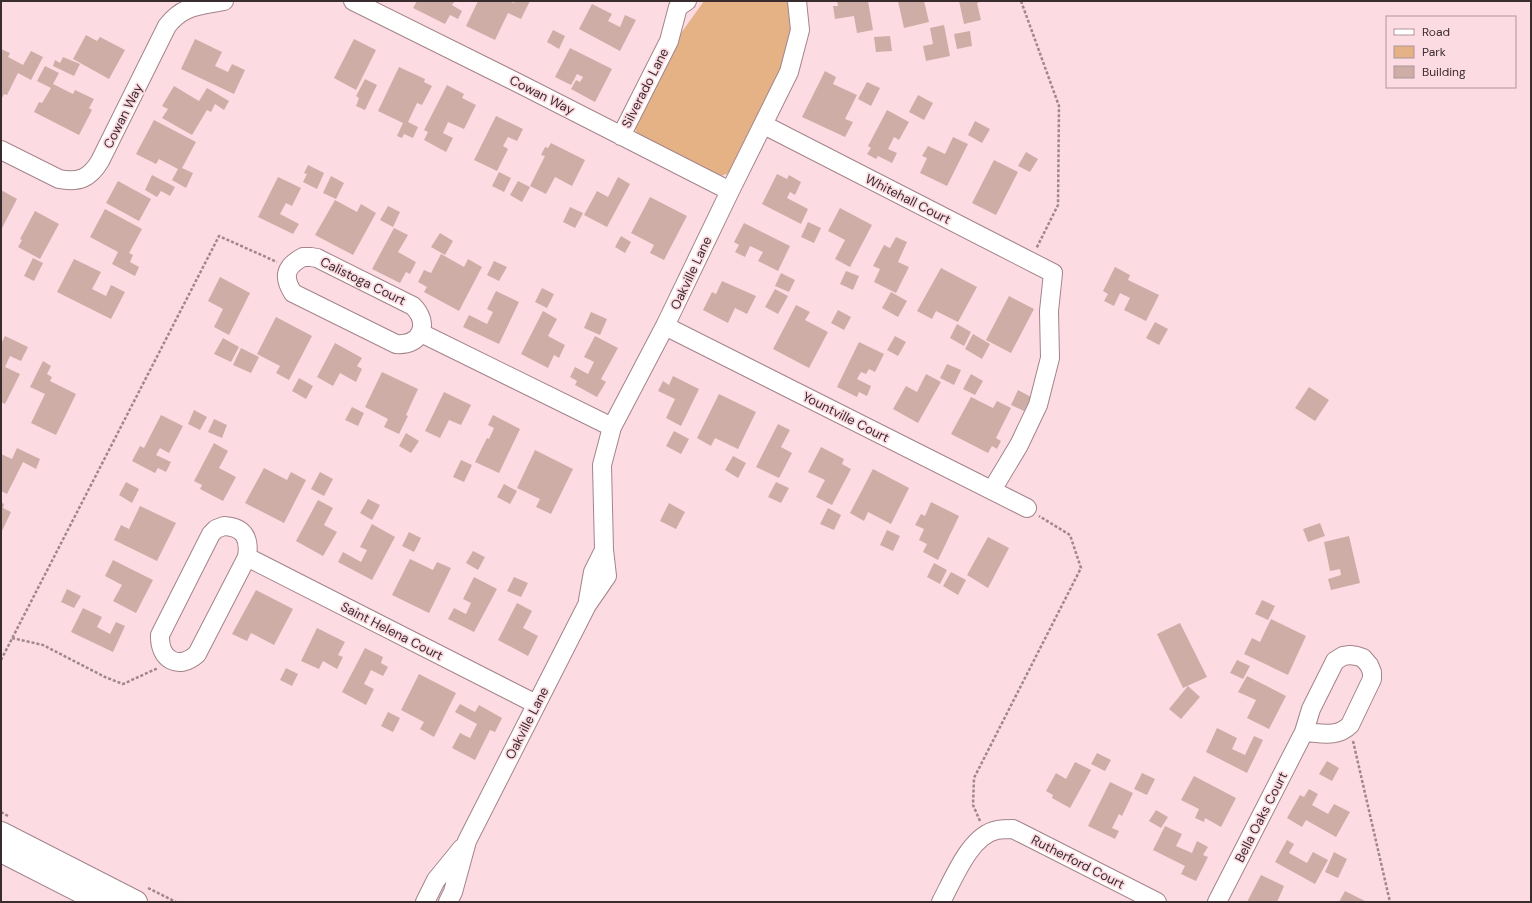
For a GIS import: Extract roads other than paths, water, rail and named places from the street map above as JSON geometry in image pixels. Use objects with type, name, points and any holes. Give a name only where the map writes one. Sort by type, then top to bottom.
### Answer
[{"type":"main road","points":[[1,833],[136,902]]},
{"type":"main road","points":[[1,851],[101,902]]},
{"type":"street","name":"Cowan Way","points":[[1,150],[60,179],[74,180],[88,176],[100,161],[167,26],[174,17],[183,11],[194,7],[224,1]]},
{"type":"street","name":"Cowan Way","points":[[353,1],[730,191]]},
{"type":"street","name":"Silverado Lane","points":[[669,41],[678,7],[687,1]]},
{"type":"street","name":"Silverado Lane","points":[[621,136],[669,41],[689,16],[698,1]]},
{"type":"street","name":"Oakville Lane","points":[[448,902],[453,892],[467,842],[587,605],[607,576],[604,550],[602,465],[612,427],[665,326],[789,72],[800,30],[797,1]]},
{"type":"street","name":"Whitehall Court","points":[[764,125],[1053,273],[1049,311],[1050,358],[1038,405],[1018,446],[992,490]]},
{"type":"street","name":"Calistoga Court","points":[[303,257],[318,258],[413,306],[419,312],[422,322],[421,333],[411,342],[396,344],[293,293],[288,285],[286,276],[289,268],[294,262],[303,257]]},
{"type":"street","name":"Yountville Court","points":[[665,326],[1027,508]]},
{"type":"street","points":[[421,333],[612,427]]},
{"type":"street","points":[[224,526],[233,527],[239,530],[245,536],[248,545],[247,558],[197,654],[191,660],[183,662],[175,662],[168,658],[162,651],[160,635],[211,534],[216,529],[224,526]]},
{"type":"street","name":"Saint Helena Court","points":[[247,558],[536,704]]},
{"type":"street","name":"Bella Oaks Court","points":[[1217,902],[1304,732],[1311,709],[1335,661],[1343,656],[1350,655],[1363,658],[1369,665],[1372,672],[1372,679],[1350,725],[1344,731],[1336,734],[1304,732]]},
{"type":"street","name":"Rutherford Court","points":[[941,902],[970,850],[977,841],[992,832],[1013,829],[1157,902]]},
{"type":"street","name":"Oakville Lane","points":[[425,902],[436,880],[467,842]]}]
